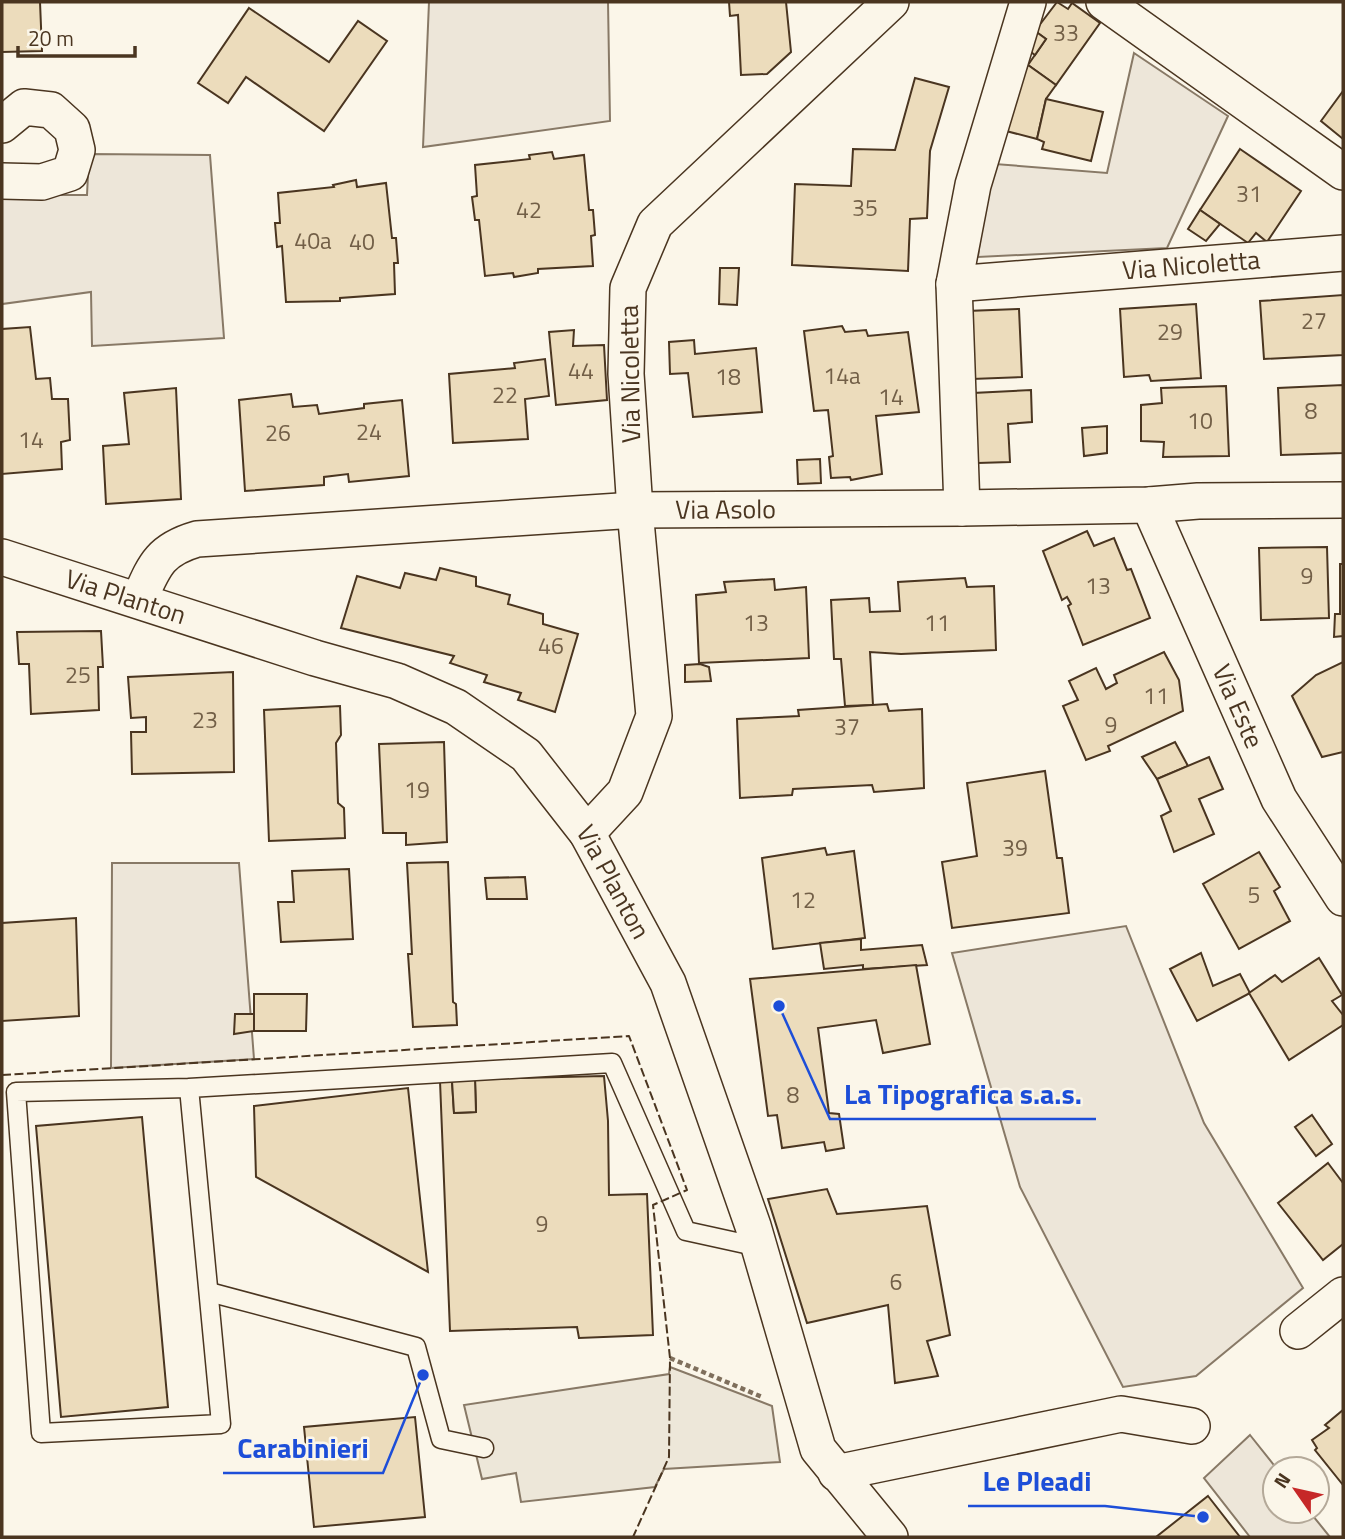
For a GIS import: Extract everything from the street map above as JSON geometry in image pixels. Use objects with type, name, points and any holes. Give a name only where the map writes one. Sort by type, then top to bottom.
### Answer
[{"type":"street","name":"Via Nicoletta","points":[[587,833],[625,792],[654,716],[635,510],[626,374],[628,288],[655,224],[891,2]]},
{"type":"street","points":[[962,508],[954,284],[973,185],[1028,2]]},
{"type":"street","points":[[1104,2],[1343,172]]},
{"type":"street","points":[[2,125],[24,107],[51,110],[72,129],[77,150],[70,173],[42,182],[2,181]]},
{"type":"street","name":"Via Nicoletta","points":[[954,284],[1343,253]]},
{"type":"street","name":"Via Asolo","points":[[139,600],[154,568],[169,550],[197,539],[635,510],[962,508],[1343,500]]},
{"type":"street","name":"Via Este","points":[[1149,505],[1279,799],[1343,898]]},
{"type":"street","name":"Via Planton","points":[[2,557],[315,658],[397,681],[456,707],[526,755],[587,833],[668,983],[759,1247],[818,1448],[890,1537]]},
{"type":"street","points":[[1298,1331],[1343,1295]]},
{"type":"street","points":[[836,1473],[1121,1414],[1192,1426]]},
{"type":"lane","points":[[189,1088],[221,1424],[41,1433],[16,1092],[189,1088],[612,1062],[686,1231],[759,1247]]},
{"type":"lane","points":[[209,1292],[416,1347],[441,1439],[484,1448]]},
{"type":"path","points":[[670,1357],[763,1397],[800,1388]]},
{"type":"shaded area","points":[[429,2],[608,2],[610,121],[423,147]]},
{"type":"shaded area","points":[[1134,53],[1228,116],[1167,248],[978,257],[986,185],[995,164],[1107,173]]},
{"type":"shaded area","points":[[89,154],[210,155],[224,338],[92,346],[91,292],[2,304],[2,195],[87,195]]},
{"type":"shaded area","points":[[112,863],[239,863],[254,1059],[111,1068]]},
{"type":"shaded area","points":[[1126,926],[1204,1123],[1303,1288],[1196,1376],[1123,1387],[1020,1187],[952,953]]},
{"type":"shaded area","points":[[670,1367],[772,1406],[780,1462],[664,1469],[655,1487],[521,1502],[516,1473],[482,1479],[464,1405],[669,1374]]},
{"type":"shaded area","points":[[1250,1435],[1266,1455],[1261,1455],[1261,1525],[1320,1525],[1330,1537],[1250,1537],[1204,1478]]},
{"type":"building","points":[[2,2],[40,2],[42,51],[2,52]]},
{"type":"building","points":[[729,2],[786,2],[791,52],[767,74],[741,75],[738,15],[730,16]]},
{"type":"building","points":[[1057,2],[1068,9],[1072,3],[1100,23],[1056,85],[1028,65],[1046,39],[1035,31]]},
{"type":"building","points":[[249,8],[329,62],[358,21],[387,41],[324,131],[246,77],[228,103],[198,83]]},
{"type":"building","points":[[1035,31],[1046,39],[1035,55],[1024,47]]},
{"type":"building","points":[[1028,65],[1056,85],[1046,99],[1037,139],[1006,131],[1018,85]]},
{"type":"building","points":[[915,78],[949,87],[930,151],[927,218],[910,219],[908,271],[792,265],[795,184],[851,186],[853,149],[895,150]]},
{"type":"building","points":[[1343,91],[1343,139],[1321,121]]},
{"type":"building","points":[[1046,99],[1103,112],[1091,161],[1042,149],[1044,142],[1037,139]]},
{"type":"building","points":[[1240,149],[1301,191],[1267,242],[1256,233],[1248,243],[1200,210]]},
{"type":"building","points":[[552,152],[554,159],[584,155],[589,210],[593,210],[593,266],[538,269],[538,273],[514,277],[513,273],[485,276],[479,220],[475,220],[472,197],[477,196],[475,165],[530,159],[529,155]]},
{"type":"building","points":[[356,180],[357,187],[386,183],[392,238],[396,238],[398,263],[394,263],[395,294],[340,298],[340,301],[286,302],[282,246],[277,247],[275,223],[280,223],[278,193],[334,187],[333,185]]},
{"type":"building","points":[[1200,210],[1220,224],[1206,241],[1188,229]]},
{"type":"building","points":[[720,268],[739,268],[737,305],[719,304]]},
{"type":"building","points":[[1343,295],[1343,355],[1264,359],[1260,301]]},
{"type":"building","points":[[1196,304],[1201,378],[1151,381],[1149,375],[1124,377],[1120,309]]},
{"type":"building","points":[[1019,309],[1022,377],[972,379],[967,311]]},
{"type":"building","points":[[842,326],[845,332],[866,330],[868,336],[908,332],[919,412],[876,416],[882,474],[851,480],[850,477],[831,478],[829,457],[833,456],[828,410],[814,411],[804,331]]},
{"type":"building","points":[[30,327],[36,379],[50,378],[52,399],[68,399],[70,440],[61,442],[62,469],[2,474],[2,329]]},
{"type":"building","points":[[574,330],[573,346],[604,345],[607,400],[556,405],[549,332]]},
{"type":"building","points":[[694,340],[695,354],[756,348],[762,412],[693,417],[688,373],[670,374],[669,342]]},
{"type":"building","points":[[545,359],[549,396],[525,399],[528,439],[453,443],[449,374],[515,368],[514,363]]},
{"type":"building","points":[[1343,385],[1343,453],[1281,455],[1278,388]]},
{"type":"building","points":[[1226,386],[1229,456],[1163,457],[1164,442],[1141,441],[1141,405],[1162,403],[1161,388]]},
{"type":"building","points":[[176,388],[181,499],[106,504],[103,446],[129,444],[124,393]]},
{"type":"building","points":[[1031,390],[1032,422],[1008,424],[1010,462],[978,463],[973,393]]},
{"type":"building","points":[[291,394],[293,407],[317,405],[319,414],[364,408],[364,404],[402,400],[409,476],[349,482],[348,474],[324,477],[324,485],[245,491],[239,400]]},
{"type":"building","points":[[1107,426],[1107,453],[1084,456],[1082,428]]},
{"type":"building","points":[[820,459],[821,483],[798,484],[797,460]]},
{"type":"building","points":[[1087,531],[1094,546],[1114,538],[1127,570],[1131,569],[1150,618],[1083,645],[1068,606],[1071,604],[1067,597],[1062,600],[1043,551]]},
{"type":"building","points":[[1327,547],[1329,618],[1261,620],[1259,548]]},
{"type":"building","points":[[1340,564],[1343,564],[1343,636],[1334,637],[1335,614],[1340,614]]},
{"type":"building","points":[[440,568],[476,577],[476,586],[510,595],[508,604],[543,614],[543,624],[578,634],[555,712],[518,700],[521,693],[484,682],[487,675],[450,663],[454,656],[341,628],[357,576],[400,588],[405,573],[436,580]]},
{"type":"building","points":[[965,578],[967,587],[994,586],[996,650],[901,654],[870,652],[873,705],[845,706],[841,659],[834,659],[831,600],[869,598],[870,612],[900,611],[898,582]]},
{"type":"building","points":[[774,579],[775,590],[806,587],[809,658],[699,663],[696,595],[726,592],[724,582]]},
{"type":"building","points":[[101,631],[103,667],[98,667],[99,710],[31,714],[29,664],[19,664],[17,632]]},
{"type":"building","points":[[1164,652],[1179,680],[1183,711],[1108,746],[1110,751],[1086,760],[1063,706],[1078,700],[1069,681],[1096,668],[1106,689],[1117,683],[1114,675]]},
{"type":"building","points":[[1343,662],[1343,752],[1322,757],[1292,696],[1316,675]]},
{"type":"building","points":[[700,664],[709,667],[711,681],[685,682],[685,665]]},
{"type":"building","points":[[233,672],[234,772],[132,774],[131,732],[146,732],[146,717],[131,718],[128,677]]},
{"type":"building","points":[[887,704],[889,711],[922,709],[924,788],[874,792],[872,785],[793,789],[792,795],[740,798],[737,719],[799,716],[798,710]]},
{"type":"building","points":[[340,706],[341,735],[336,743],[338,803],[344,808],[345,838],[269,841],[264,710]]},
{"type":"building","points":[[444,742],[447,842],[406,845],[406,833],[383,833],[379,744]]},
{"type":"building","points":[[1175,742],[1188,766],[1157,779],[1142,757]]},
{"type":"building","points":[[1209,757],[1223,789],[1199,799],[1214,834],[1174,852],[1161,816],[1171,811],[1157,779]]},
{"type":"building","points":[[1045,771],[1057,858],[1062,858],[1069,913],[952,928],[942,862],[977,856],[967,783]]},
{"type":"building","points":[[825,848],[827,855],[854,851],[865,938],[773,949],[762,858]]},
{"type":"building","points":[[1259,852],[1280,887],[1274,891],[1290,921],[1239,949],[1203,884]]},
{"type":"building","points":[[448,862],[453,1002],[456,1004],[457,1025],[413,1027],[408,954],[412,954],[407,863]]},
{"type":"building","points":[[349,869],[353,939],[281,942],[278,902],[294,902],[292,871]]},
{"type":"building","points":[[525,877],[527,899],[487,899],[485,878]]},
{"type":"building","points":[[76,918],[79,1016],[2,1021],[2,923]]},
{"type":"building","points":[[861,939],[861,950],[922,945],[927,965],[863,969],[863,965],[824,969],[820,943]]},
{"type":"building","points":[[1201,953],[1213,986],[1240,974],[1250,993],[1197,1021],[1170,969]]},
{"type":"building","points":[[1319,958],[1342,995],[1332,1001],[1343,1015],[1343,1025],[1289,1060],[1249,993],[1275,975],[1282,982]]},
{"type":"building","points":[[916,965],[930,1044],[883,1053],[876,1020],[818,1028],[829,1113],[839,1114],[844,1148],[826,1151],[824,1142],[782,1148],[777,1115],[768,1116],[750,979]]},
{"type":"building","points":[[254,994],[307,994],[306,1031],[254,1031]]},
{"type":"building","points":[[235,1014],[254,1014],[254,1031],[234,1034]]},
{"type":"building","points":[[604,1076],[608,1121],[609,1195],[647,1194],[653,1335],[579,1338],[577,1327],[450,1331],[440,1081],[452,1081],[454,1113],[476,1112],[475,1079]]},
{"type":"building","points":[[475,1079],[476,1112],[454,1113],[452,1081]]},
{"type":"building","points":[[408,1088],[428,1272],[256,1177],[254,1106]]},
{"type":"building","points":[[1312,1115],[1332,1144],[1316,1156],[1295,1127]]},
{"type":"building","points":[[142,1117],[168,1407],[61,1417],[36,1126]]},
{"type":"building","points":[[1328,1163],[1343,1183],[1343,1244],[1323,1260],[1278,1203]]},
{"type":"building","points":[[827,1189],[837,1214],[927,1206],[950,1335],[927,1341],[938,1376],[895,1383],[888,1305],[807,1323],[768,1199]]},
{"type":"building","points":[[1343,1410],[1343,1485],[1331,1470],[1331,1455],[1319,1455],[1312,1440],[1329,1428],[1325,1425]]},
{"type":"building","points":[[415,1417],[425,1517],[314,1527],[304,1427]]},
{"type":"building","points":[[1208,1496],[1240,1537],[1156,1537]]},
{"type":"fence","points":[[2,1075],[629,1036],[687,1190],[653,1205],[670,1358],[669,1457],[633,1537]]},
{"type":"place","name":"La Tipografica s.a.s.","points":[[779,1006]]},
{"type":"place","name":"Carabinieri","points":[[423,1375]]},
{"type":"place","name":"Le Pleadi","points":[[1203,1517]]}]
